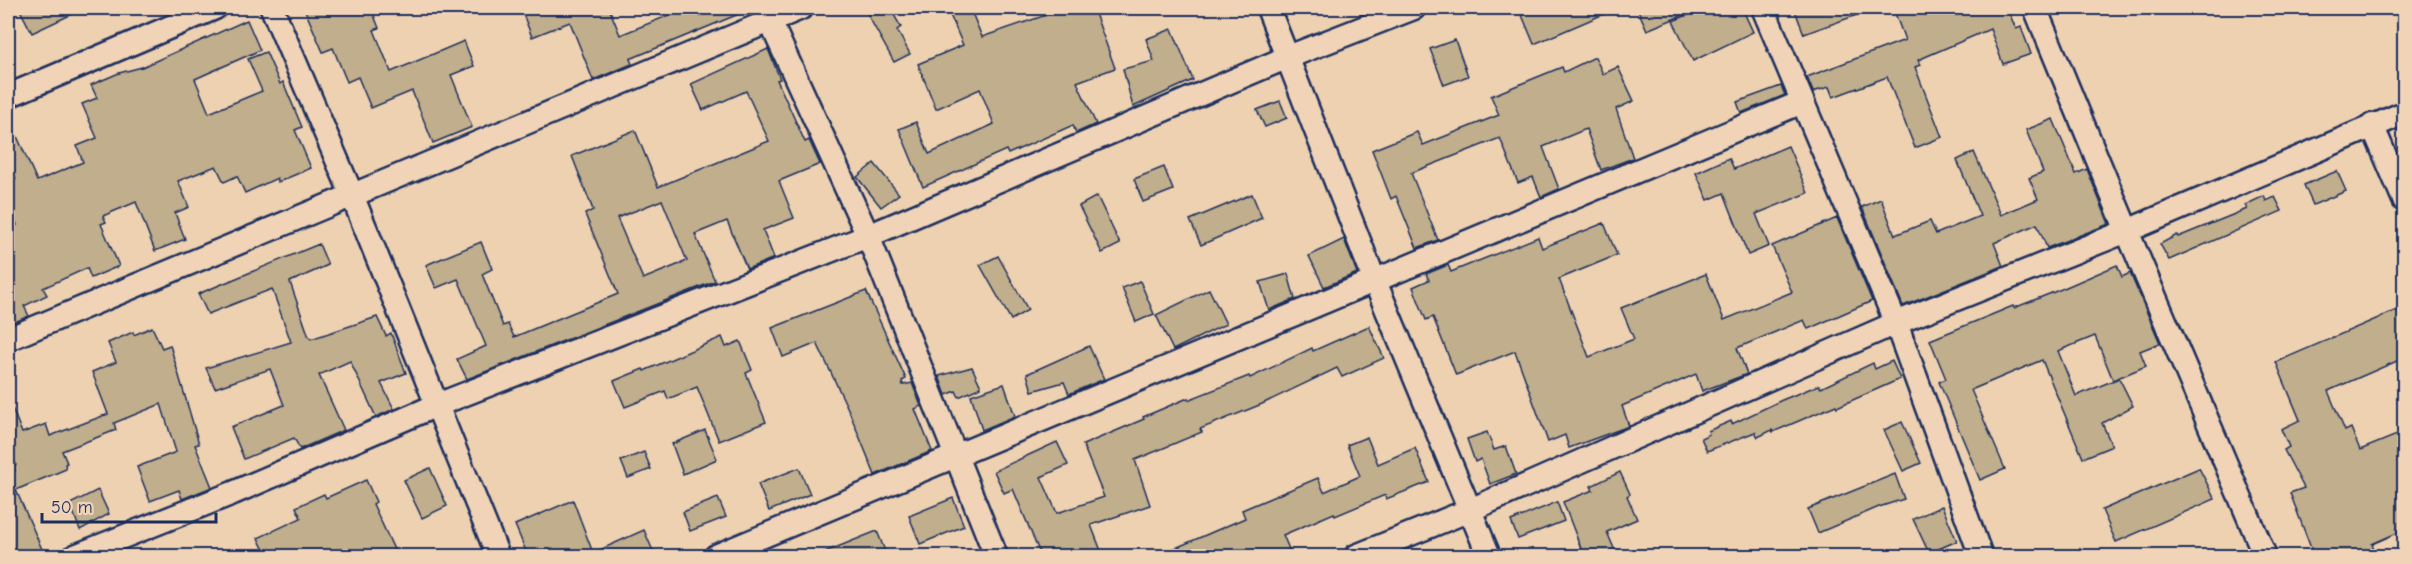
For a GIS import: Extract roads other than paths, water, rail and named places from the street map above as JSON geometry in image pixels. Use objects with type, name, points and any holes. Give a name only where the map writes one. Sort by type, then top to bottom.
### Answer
[{"type":"street","points":[[8,96],[215,8]]},
{"type":"street","points":[[272,8],[352,195],[498,556]]},
{"type":"street","points":[[8,339],[352,195],[766,14],[801,8]]},
{"type":"street","points":[[1268,8],[1374,279],[1489,556]]},
{"type":"street","points":[[75,556],[244,488],[437,405],[868,236],[1288,57],[1414,8]]},
{"type":"street","points":[[1763,8],[1896,323],[1980,556]]},
{"type":"street","points":[[2035,8],[2265,556]]},
{"type":"street","points":[[766,14],[868,236],[996,556]]},
{"type":"street","points":[[716,556],[1802,102]]},
{"type":"street","points":[[1356,556],[1470,510],[1896,323],[2127,231],[2404,113]]},
{"type":"street","points":[[2372,125],[2404,200]]}]
